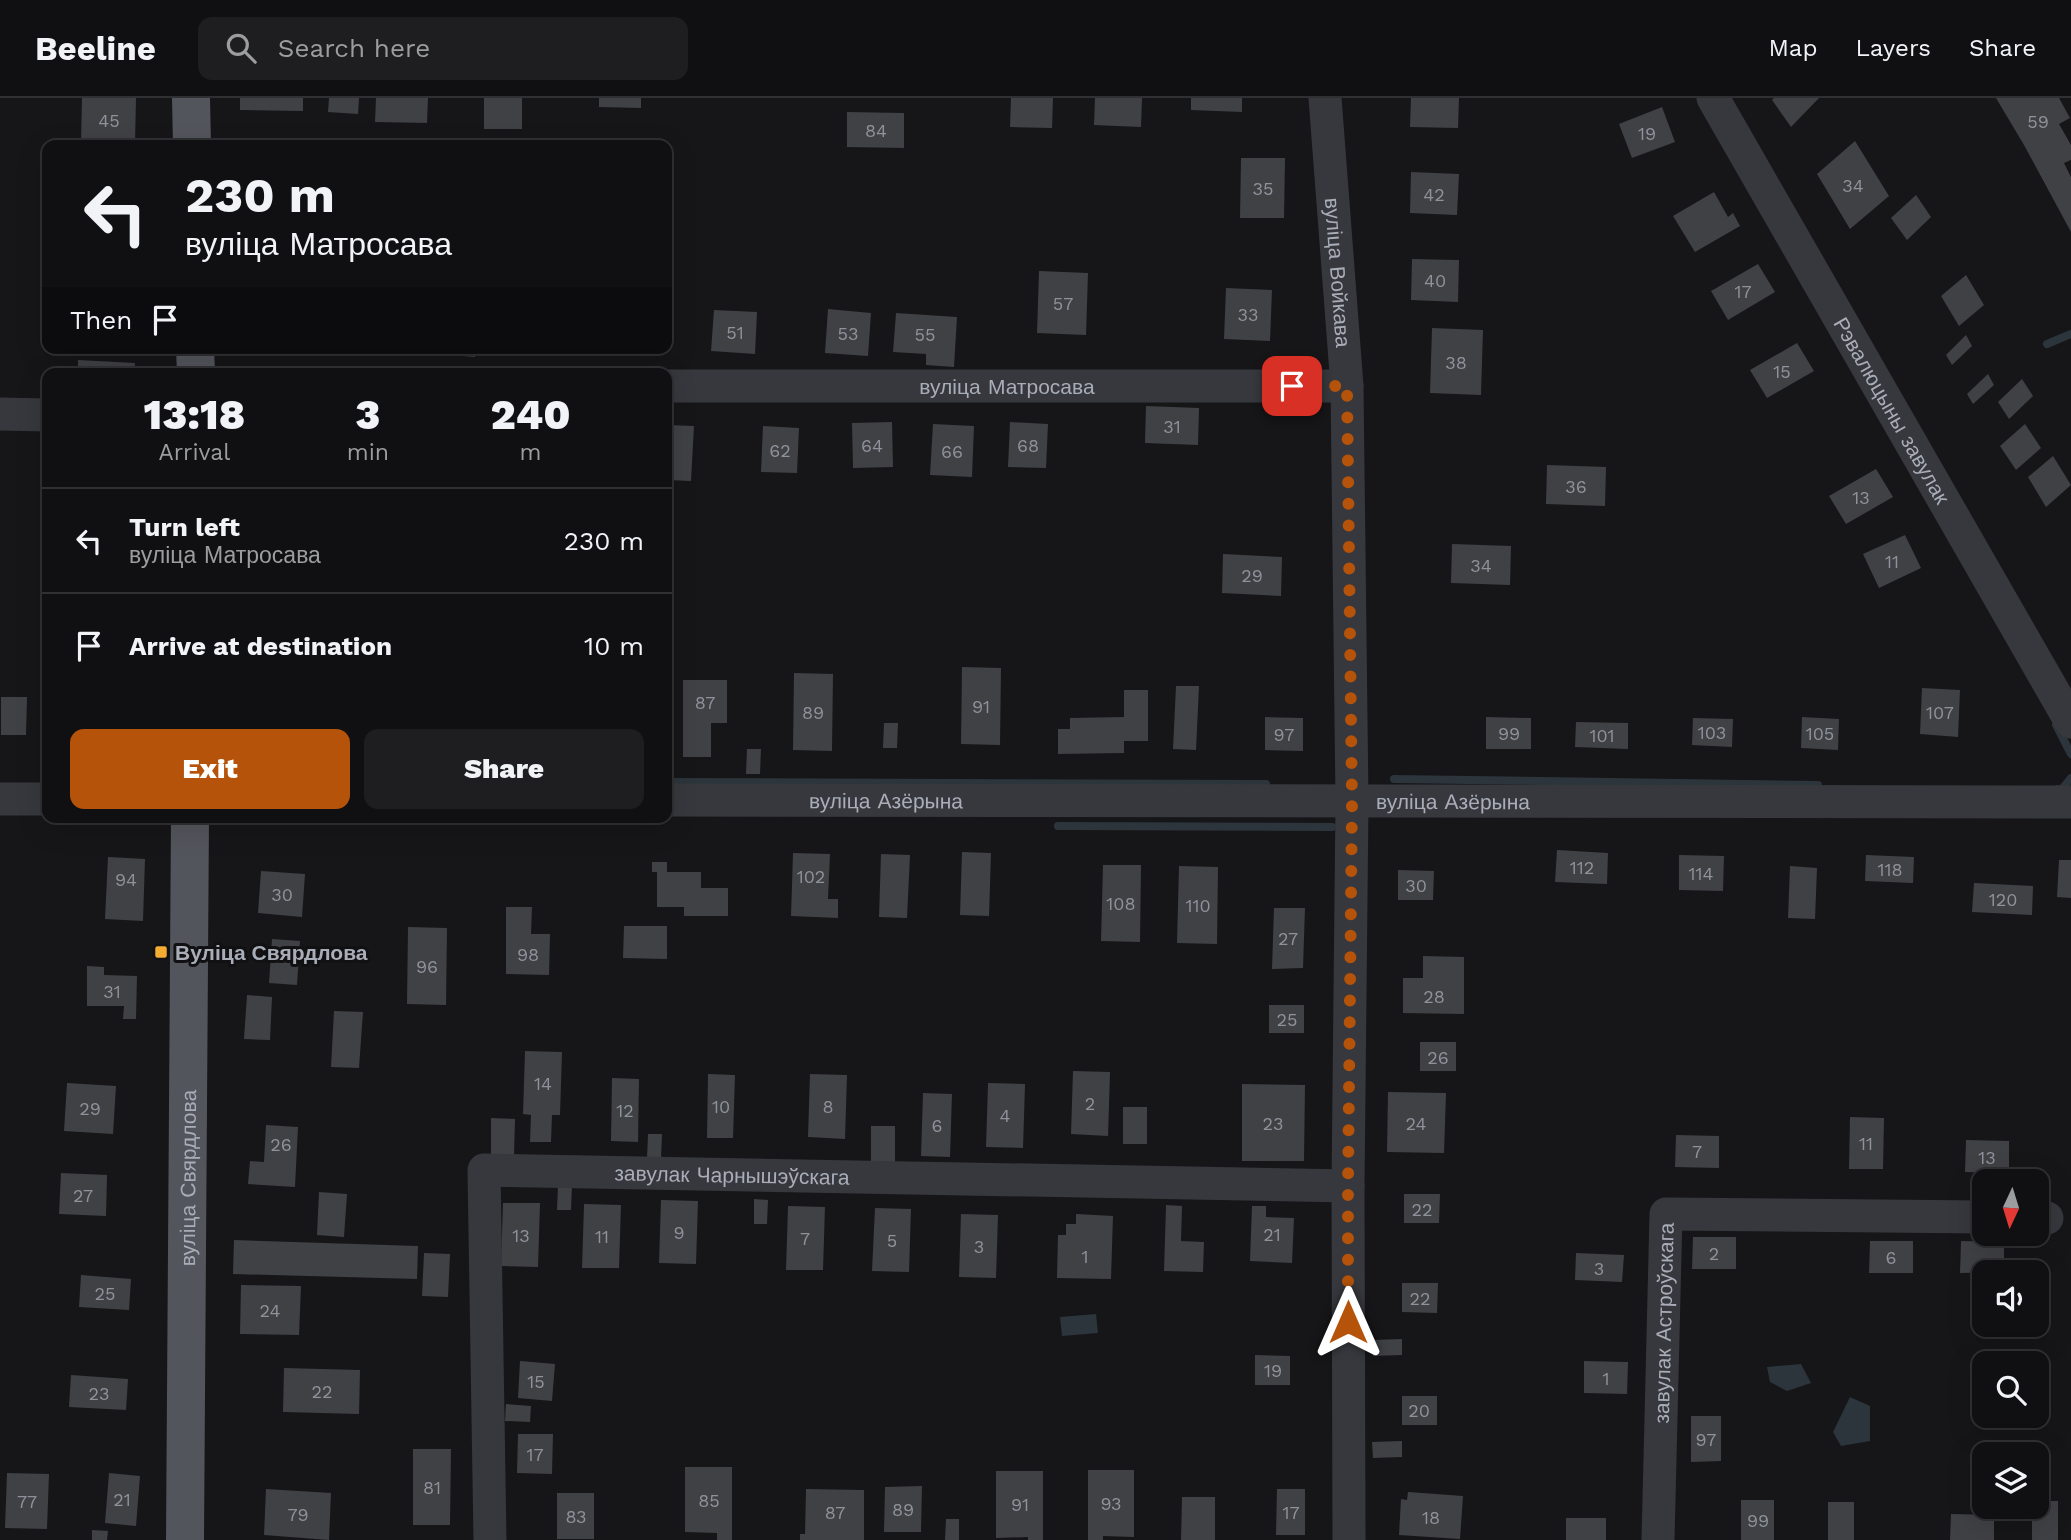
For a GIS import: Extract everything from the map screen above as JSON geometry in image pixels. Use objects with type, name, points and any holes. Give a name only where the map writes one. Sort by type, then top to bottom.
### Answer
[{"type":"main road","points":[[191,98],[192,140]]},
{"type":"main road","name":"вуліца Свярдлова","points":[[185,1540],[190,823]]},
{"type":"street","name":"вуліца Войкава","points":[[1325,98],[1347,386],[1352,802],[1348,1186],[1349,1540]]},
{"type":"street","name":"Рэвалюцыны завулак","points":[[1713,98],[2071,722]]},
{"type":"street","name":"вуліца Матросава","points":[[672,386],[1347,386]]},
{"type":"street","points":[[0,414],[42,415]]},
{"type":"street","points":[[0,799],[42,799]]},
{"type":"street","name":"вуліца Азёрына","points":[[672,800],[2071,802]]},
{"type":"street","name":"завулак Чарнышэўскага","points":[[490,1540],[484,1170],[1348,1186]]},
{"type":"street","name":"завулак Астроўскага","points":[[1658,1540],[1666,1214],[1972,1217]]},
{"type":"shaded area","points":[[1096,1314],[1098,1333],[1062,1336],[1060,1317]]},
{"type":"shaded area","points":[[1801,1364],[1811,1383],[1787,1391],[1770,1382],[1767,1367]]},
{"type":"shaded area","points":[[1850,1397],[1870,1406],[1870,1441],[1841,1446],[1833,1432]]},
{"type":"building","points":[[82,98],[136,98],[135,140],[81,140]]},
{"type":"building","points":[[240,98],[303,98],[303,111],[240,110]]},
{"type":"building","points":[[329,98],[359,98],[358,114],[328,112]]},
{"type":"building","points":[[376,98],[428,98],[427,123],[375,122]]},
{"type":"building","points":[[484,98],[522,98],[522,129],[484,129]]},
{"type":"building","points":[[599,98],[641,98],[641,108],[599,107]]},
{"type":"building","points":[[1011,98],[1053,98],[1052,128],[1010,127]]},
{"type":"building","points":[[1095,98],[1142,98],[1141,127],[1094,125]]},
{"type":"building","points":[[1191,98],[1242,98],[1242,112],[1191,110]]},
{"type":"building","points":[[1411,98],[1459,98],[1458,128],[1410,127]]},
{"type":"building","points":[[1819,98],[1791,127],[1772,100]]},
{"type":"building","points":[[1996,98],[2059,98],[2070,118],[2059,124],[2071,145],[2071,160],[2064,163],[2071,177],[2071,232],[2024,145]]},
{"type":"building","points":[[1662,107],[1675,142],[1632,158],[1619,124]]},
{"type":"building","points":[[847,112],[904,113],[904,148],[847,147]]},
{"type":"building","points":[[1855,141],[1889,196],[1850,229],[1817,174]]},
{"type":"building","points":[[1241,158],[1285,158],[1284,218],[1240,218]]},
{"type":"building","points":[[1411,172],[1459,174],[1457,215],[1410,213]]},
{"type":"building","points":[[1714,192],[1728,217],[1733,213],[1740,226],[1695,252],[1673,216]]},
{"type":"building","points":[[1916,195],[1931,217],[1907,240],[1891,218]]},
{"type":"building","points":[[1412,259],[1459,260],[1458,302],[1411,300]]},
{"type":"building","points":[[1758,264],[1775,292],[1728,320],[1711,291]]},
{"type":"building","points":[[1039,271],[1088,273],[1086,335],[1037,333]]},
{"type":"building","points":[[1966,275],[1984,305],[1959,326],[1941,296]]},
{"type":"building","points":[[1226,288],[1272,290],[1270,341],[1224,339]]},
{"type":"building","points":[[828,309],[871,313],[868,356],[825,353]]},
{"type":"building","points":[[714,310],[757,312],[755,354],[711,351]]},
{"type":"building","points":[[896,313],[957,317],[954,367],[926,365],[926,354],[893,352]]},
{"type":"building","points":[[1432,328],[1483,330],[1481,395],[1430,393]]},
{"type":"building","points":[[1966,335],[1972,346],[1952,365],[1946,355]]},
{"type":"building","points":[[1797,343],[1814,371],[1767,398],[1750,370]]},
{"type":"building","points":[[439,354],[475,354],[475,357]]},
{"type":"building","points":[[78,360],[135,363],[134,368],[78,368]]},
{"type":"building","points":[[1988,374],[1994,385],[1973,404],[1967,394]]},
{"type":"building","points":[[2022,379],[2033,396],[2009,419],[1998,402]]},
{"type":"building","points":[[1146,406],[1199,408],[1198,445],[1145,443]]},
{"type":"building","points":[[892,422],[893,467],[853,468],[852,423]]},
{"type":"building","points":[[1010,422],[1048,424],[1046,468],[1008,467]]},
{"type":"building","points":[[933,424],[974,426],[972,477],[930,475]]},
{"type":"building","points":[[2025,424],[2041,448],[2016,470],[2000,446]]},
{"type":"building","points":[[672,425],[694,426],[691,481],[672,480]]},
{"type":"building","points":[[763,426],[799,428],[797,473],[761,472]]},
{"type":"building","points":[[2053,456],[2071,485],[2046,507],[2028,477]]},
{"type":"building","points":[[1547,465],[1606,467],[1605,506],[1546,504]]},
{"type":"building","points":[[1876,469],[1893,497],[1846,524],[1829,496]]},
{"type":"building","points":[[1905,535],[1921,568],[1879,588],[1863,554]]},
{"type":"building","points":[[1452,544],[1511,546],[1510,585],[1451,583]]},
{"type":"building","points":[[1223,554],[1282,557],[1281,596],[1222,593]]},
{"type":"building","points":[[962,667],[1001,668],[1000,745],[961,744]]},
{"type":"building","points":[[794,673],[833,674],[832,751],[793,750]]},
{"type":"building","points":[[683,680],[727,680],[727,723],[711,723],[711,757],[683,757]]},
{"type":"building","points":[[1176,686],[1199,686],[1196,750],[1173,749]]},
{"type":"building","points":[[1922,688],[1960,690],[1958,737],[1920,734]]},
{"type":"building","points":[[1124,690],[1148,690],[1148,741],[1124,741],[1124,753],[1058,754],[1058,729],[1070,729],[1070,718],[1124,717]]},
{"type":"building","points":[[1,697],[27,697],[26,735],[1,735]]},
{"type":"building","points":[[1265,717],[1303,718],[1303,751],[1265,750]]},
{"type":"building","points":[[1486,717],[1531,718],[1531,749],[1486,749]]},
{"type":"building","points":[[1802,717],[1839,719],[1838,750],[1801,748]]},
{"type":"building","points":[[1693,718],[1733,719],[1732,747],[1692,745]]},
{"type":"building","points":[[1576,722],[1628,723],[1628,749],[1575,747]]},
{"type":"building","points":[[884,723],[898,723],[897,748],[883,748]]},
{"type":"building","points":[[747,749],[761,749],[760,774],[746,774]]},
{"type":"building","points":[[1557,850],[1608,853],[1607,884],[1555,882]]},
{"type":"building","points":[[962,852],[991,853],[989,916],[960,915]]},
{"type":"building","points":[[793,853],[830,854],[828,899],[838,899],[838,918],[791,916]]},
{"type":"building","points":[[881,854],[910,855],[907,918],[879,917]]},
{"type":"building","points":[[1679,855],[1724,856],[1723,891],[1679,890]]},
{"type":"building","points":[[1866,855],[1914,857],[1913,883],[1865,881]]},
{"type":"building","points":[[108,857],[145,859],[143,921],[105,919]]},
{"type":"building","points":[[2059,860],[2071,860],[2071,898],[2057,897]]},
{"type":"building","points":[[652,862],[667,862],[667,872],[701,872],[701,888],[728,888],[728,916],[684,916],[684,907],[657,907],[657,872],[652,872]]},
{"type":"building","points":[[1103,865],[1141,865],[1140,942],[1101,941]]},
{"type":"building","points":[[1179,866],[1218,867],[1217,944],[1177,943]]},
{"type":"building","points":[[1790,866],[1817,868],[1815,919],[1788,918]]},
{"type":"building","points":[[1398,870],[1434,871],[1433,900],[1398,900]]},
{"type":"building","points":[[261,871],[305,874],[302,917],[258,913]]},
{"type":"building","points":[[1974,883],[2033,886],[2032,915],[1972,912]]},
{"type":"building","points":[[506,907],[532,907],[531,934],[550,934],[549,975],[506,974]]},
{"type":"building","points":[[1274,908],[1305,908],[1303,968],[1272,969]]},
{"type":"building","points":[[624,926],[667,926],[667,959],[623,958]]},
{"type":"building","points":[[408,927],[447,928],[446,1005],[407,1004]]},
{"type":"building","points":[[272,939],[300,941],[297,985],[269,983]]},
{"type":"building","points":[[1423,956],[1464,957],[1464,1014],[1403,1013],[1403,978],[1423,978]]},
{"type":"building","points":[[87,966],[104,967],[104,975],[137,976],[136,1019],[123,1019],[124,1006],[87,1006]]},
{"type":"building","points":[[247,995],[272,997],[270,1040],[244,1039]]},
{"type":"building","points":[[1269,1005],[1304,1005],[1304,1033],[1269,1033]]},
{"type":"building","points":[[334,1011],[363,1012],[359,1068],[331,1067]]},
{"type":"building","points":[[1420,1042],[1456,1042],[1456,1071],[1420,1071]]},
{"type":"building","points":[[525,1051],[562,1052],[560,1115],[552,1115],[551,1142],[530,1142],[531,1115],[523,1114]]},
{"type":"building","points":[[1073,1071],[1110,1072],[1108,1136],[1071,1134]]},
{"type":"building","points":[[708,1074],[735,1075],[733,1138],[707,1138]]},
{"type":"building","points":[[810,1074],[847,1075],[845,1139],[808,1137]]},
{"type":"building","points":[[612,1078],[639,1079],[638,1142],[611,1141]]},
{"type":"building","points":[[67,1083],[116,1086],[113,1134],[64,1131]]},
{"type":"building","points":[[988,1083],[1025,1084],[1023,1148],[986,1147]]},
{"type":"building","points":[[1242,1084],[1305,1085],[1304,1161],[1242,1161]]},
{"type":"building","points":[[1388,1092],[1446,1093],[1444,1153],[1387,1152]]},
{"type":"building","points":[[923,1093],[952,1094],[950,1157],[921,1156]]},
{"type":"building","points":[[1123,1107],[1147,1107],[1147,1144],[1123,1144]]},
{"type":"building","points":[[1850,1117],[1884,1118],[1883,1169],[1849,1169]]},
{"type":"building","points":[[491,1118],[515,1119],[514,1156],[491,1156]]},
{"type":"building","points":[[266,1125],[298,1127],[295,1187],[248,1184],[250,1161],[264,1162]]},
{"type":"building","points":[[871,1126],[895,1126],[895,1163],[871,1163]]},
{"type":"building","points":[[648,1134],[662,1134],[661,1159],[647,1159]]},
{"type":"building","points":[[1676,1135],[1719,1136],[1719,1168],[1675,1167]]},
{"type":"building","points":[[1966,1140],[2009,1141],[2009,1169],[1972,1169],[1972,1172],[1965,1172]]},
{"type":"building","points":[[61,1173],[107,1175],[106,1216],[59,1214]]},
{"type":"building","points":[[558,1185],[572,1185],[571,1210],[557,1210]]},
{"type":"building","points":[[319,1192],[347,1194],[344,1237],[317,1235]]},
{"type":"building","points":[[1404,1194],[1440,1194],[1439,1223],[1404,1223]]},
{"type":"building","points":[[754,1199],[768,1200],[767,1224],[754,1224]]},
{"type":"building","points":[[661,1200],[698,1201],[696,1264],[659,1263]]},
{"type":"building","points":[[503,1203],[540,1203],[538,1267],[501,1266]]},
{"type":"building","points":[[584,1204],[621,1205],[619,1268],[582,1268]]},
{"type":"building","points":[[1166,1205],[1182,1206],[1181,1241],[1204,1242],[1203,1272],[1164,1271]]},
{"type":"building","points":[[788,1206],[825,1207],[823,1270],[786,1270]]},
{"type":"building","points":[[1252,1206],[1266,1206],[1266,1217],[1294,1218],[1292,1263],[1250,1261]]},
{"type":"building","points":[[875,1208],[911,1209],[909,1272],[872,1271]]},
{"type":"building","points":[[961,1214],[998,1215],[996,1278],[959,1277]]},
{"type":"building","points":[[1076,1214],[1113,1216],[1111,1279],[1057,1278],[1058,1235],[1066,1235],[1066,1224],[1076,1224]]},
{"type":"building","points":[[1693,1237],[1736,1237],[1736,1269],[1692,1269]]},
{"type":"building","points":[[234,1240],[418,1246],[417,1279],[233,1274]]},
{"type":"building","points":[[1870,1241],[1913,1241],[1913,1273],[1869,1273]]},
{"type":"building","points":[[1961,1241],[1972,1241],[1972,1246],[2004,1246],[2004,1260],[1972,1260],[1972,1273],[1960,1273]]},
{"type":"building","points":[[424,1253],[450,1254],[448,1297],[422,1296]]},
{"type":"building","points":[[1576,1253],[1624,1255],[1622,1282],[1575,1280]]},
{"type":"building","points":[[81,1275],[131,1279],[129,1310],[79,1307]]},
{"type":"building","points":[[1402,1283],[1438,1283],[1437,1313],[1402,1312]]},
{"type":"building","points":[[241,1285],[301,1286],[299,1335],[240,1334]]},
{"type":"building","points":[[1402,1339],[1402,1355],[1373,1356],[1373,1340]]},
{"type":"building","points":[[1255,1355],[1290,1356],[1290,1385],[1255,1385]]},
{"type":"building","points":[[520,1361],[555,1364],[552,1401],[518,1398]]},
{"type":"building","points":[[1584,1361],[1628,1362],[1627,1394],[1584,1393]]},
{"type":"building","points":[[284,1368],[360,1370],[359,1414],[283,1412]]},
{"type":"building","points":[[71,1375],[128,1379],[126,1410],[69,1407]]},
{"type":"building","points":[[1402,1396],[1437,1396],[1437,1425],[1402,1425]]},
{"type":"building","points":[[506,1404],[531,1406],[530,1422],[505,1421]]},
{"type":"building","points":[[1691,1416],[1721,1416],[1721,1461],[1691,1462]]},
{"type":"building","points":[[518,1434],[553,1434],[552,1474],[517,1473]]},
{"type":"building","points":[[1402,1441],[1402,1457],[1373,1458],[1372,1442]]},
{"type":"building","points":[[413,1449],[451,1449],[450,1525],[413,1525]]},
{"type":"building","points":[[685,1467],[732,1467],[732,1540],[717,1540],[717,1533],[685,1532]]},
{"type":"building","points":[[1088,1470],[1134,1470],[1134,1537],[1103,1536],[1103,1540],[1088,1540]]},
{"type":"building","points":[[996,1471],[1043,1471],[1043,1540],[1028,1540],[1028,1537],[996,1538]]},
{"type":"building","points":[[7,1473],[49,1474],[47,1529],[5,1528]]},
{"type":"building","points":[[109,1473],[140,1476],[136,1526],[105,1523]]},
{"type":"building","points":[[922,1486],[921,1532],[884,1532],[885,1487]]},
{"type":"building","points":[[266,1489],[331,1493],[329,1540],[264,1535]]},
{"type":"building","points":[[806,1489],[864,1490],[864,1540],[800,1540],[800,1534],[805,1534]]},
{"type":"building","points":[[1277,1489],[1305,1489],[1305,1535],[1276,1535]]},
{"type":"building","points":[[1408,1492],[1463,1496],[1460,1539],[1399,1535],[1401,1499],[1407,1500]]},
{"type":"building","points":[[557,1493],[594,1493],[594,1539],[557,1539]]},
{"type":"building","points":[[1182,1497],[1215,1497],[1215,1540],[1181,1540]]},
{"type":"building","points":[[1741,1500],[1774,1500],[1774,1540],[1741,1540]]},
{"type":"building","points":[[2049,1501],[2058,1501],[2058,1540],[2032,1540],[2032,1519],[2049,1519]]},
{"type":"building","points":[[1828,1502],[1854,1502],[1854,1540],[1828,1540]]},
{"type":"building","points":[[1951,1514],[1972,1514],[1972,1519],[1994,1519],[1994,1540],[1950,1540]]},
{"type":"building","points":[[1566,1518],[1606,1518],[1606,1540],[1566,1540]]},
{"type":"building","points":[[946,1519],[959,1519],[959,1540],[945,1540]]},
{"type":"building","points":[[92,1530],[108,1531],[107,1540],[92,1540]]},
{"type":"waterway","points":[[2047,344],[2071,334]]},
{"type":"waterway","points":[[2056,725],[2071,754]]},
{"type":"waterway","points":[[2058,789],[2062,789],[2071,778]]},
{"type":"waterway","points":[[1394,779],[1818,785]]},
{"type":"waterway","points":[[672,782],[1266,784]]},
{"type":"waterway","points":[[1058,826],[1332,827]]},
{"type":"place","name":"Вуліца Свярдлова","points":[[161,952]]},
{"type":"route","points":[[1292,386],[1347,386],[1352,802],[1348,1322]]}]
